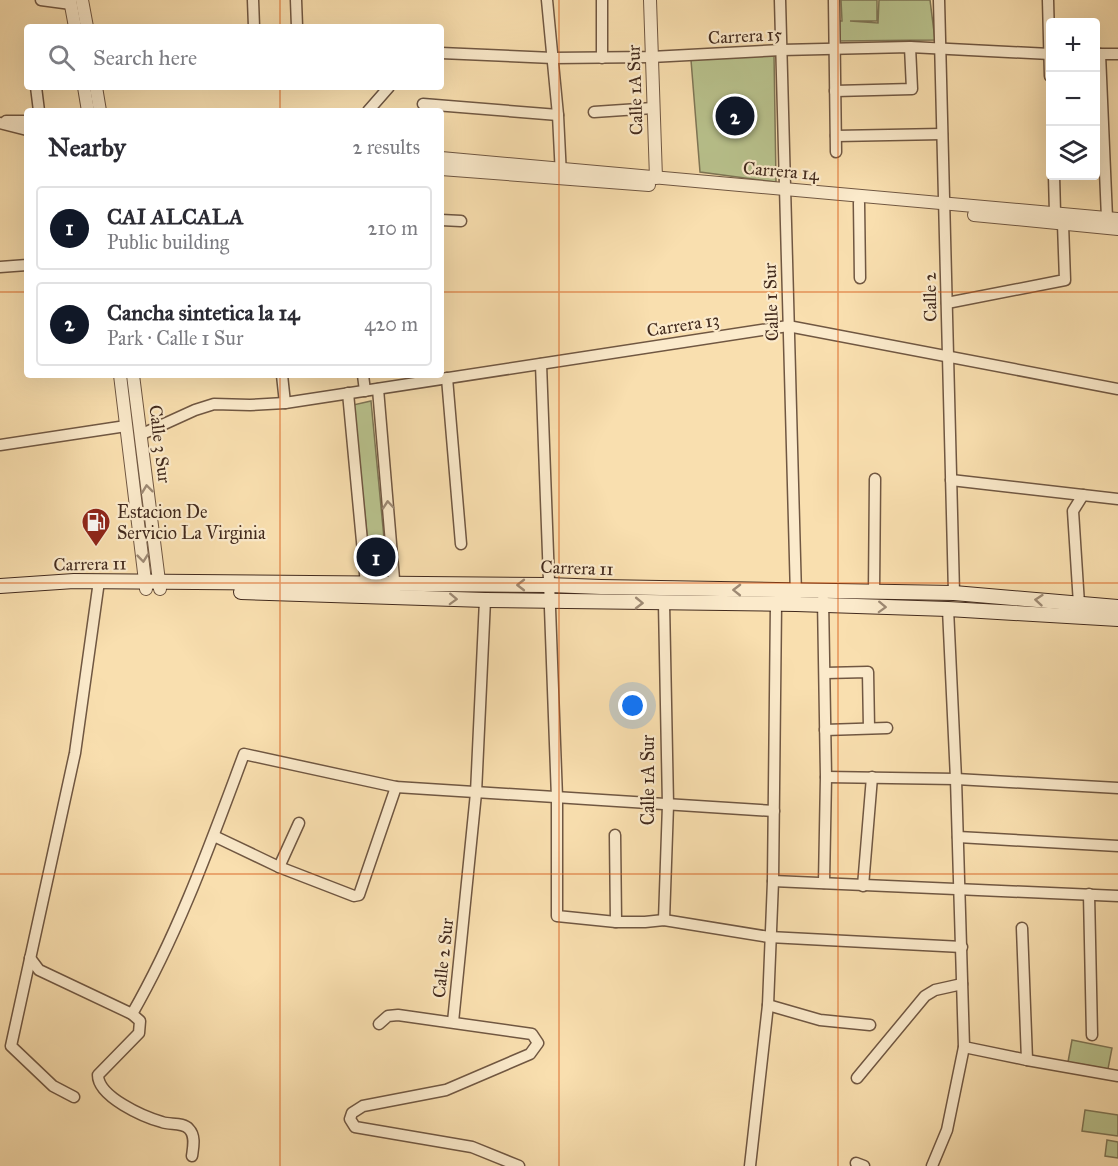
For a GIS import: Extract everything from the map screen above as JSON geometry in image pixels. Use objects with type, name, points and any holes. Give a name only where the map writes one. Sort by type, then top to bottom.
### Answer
[{"type":"main road","name":"Carrera 11","points":[[0,586],[99,584],[395,590],[549,585],[823,598],[948,609],[1118,619]]},
{"type":"main road","name":"Carrera 11","points":[[152,585],[366,584],[395,590],[485,600],[776,604],[796,598]]},
{"type":"main road","name":"Carrera 11","points":[[823,598],[874,592],[954,593],[1118,607]]},
{"type":"street","points":[[41,0],[75,1]]},
{"type":"street","points":[[252,0],[254,24]]},
{"type":"street","points":[[296,0],[297,24]]},
{"type":"street","points":[[547,0],[561,174]]},
{"type":"street","points":[[602,0],[602,58]]},
{"type":"street","name":"Calle 1A Sur","points":[[650,0],[656,178]]},
{"type":"street","name":"Calle 1 Sur","points":[[780,0],[796,598]]},
{"type":"street","points":[[834,0],[836,152]]},
{"type":"street","name":"Calle 2","points":[[939,0],[954,593]]},
{"type":"street","points":[[1048,0],[1049,18]]},
{"type":"street","points":[[75,1],[75,24]]},
{"type":"street","points":[[75,1],[86,24]]},
{"type":"street","points":[[835,91],[912,89],[910,47]]},
{"type":"street","name":"Carrera 15","points":[[444,53],[602,58],[910,47],[1046,54]]},
{"type":"street","points":[[1100,54],[1118,54]]},
{"type":"street","points":[[1100,72],[1113,219]]},
{"type":"street","points":[[36,90],[39,108]]},
{"type":"street","points":[[84,90],[88,108]]},
{"type":"street","points":[[96,90],[100,108]]},
{"type":"street","points":[[371,108],[386,90]]},
{"type":"street","points":[[423,104],[558,115]]},
{"type":"street","points":[[594,112],[653,108]]},
{"type":"street","points":[[0,122],[24,121]]},
{"type":"street","points":[[0,122],[24,129]]},
{"type":"street","points":[[836,136],[942,134]]},
{"type":"street","name":"Carrera 14","points":[[444,158],[561,174],[944,208],[1063,224],[1118,228]]},
{"type":"street","name":"Carrera 14","points":[[444,169],[656,178],[706,186]]},
{"type":"street","points":[[1054,180],[1055,213]]},
{"type":"street","name":"Carrera 14","points":[[785,193],[859,203],[1055,213],[1113,219]]},
{"type":"street","points":[[859,203],[860,278]]},
{"type":"street","points":[[444,220],[461,221]]},
{"type":"street","points":[[946,303],[1065,280],[1063,224]]},
{"type":"street","points":[[0,267],[24,266]]},
{"type":"street","name":"Carrera 13","points":[[140,435],[195,410],[214,404],[285,403],[365,391],[427,378],[447,378],[788,326],[1118,389]]},
{"type":"street","points":[[541,364],[557,798],[557,916],[615,922],[664,920],[770,936],[962,947]]},
{"type":"street","name":"Calle 3 Sur","points":[[120,378],[152,585]]},
{"type":"street","name":"Calle 3 Sur","points":[[133,378],[152,585]]},
{"type":"street","points":[[282,378],[285,403]]},
{"type":"street","points":[[363,378],[365,391]]},
{"type":"street","points":[[447,378],[461,544]]},
{"type":"street","points":[[378,388],[395,590]]},
{"type":"street","points":[[348,393],[366,584]]},
{"type":"street","points":[[0,445],[126,426]]},
{"type":"street","points":[[874,592],[875,479]]},
{"type":"street","points":[[951,480],[1118,499]]},
{"type":"street","points":[[1079,604],[1073,511],[1083,495]]},
{"type":"street","points":[[74,1097],[53,1086],[11,1046],[75,753],[99,584]]},
{"type":"street","points":[[823,598],[826,777],[824,883]]},
{"type":"street","name":"Calle 2 Sur","points":[[485,600],[476,793],[453,1022],[532,1034],[538,1043],[530,1054],[446,1090],[363,1106],[352,1113],[350,1119],[355,1127],[472,1147],[519,1166]]},
{"type":"street","name":"Calle 1A Sur","points":[[664,603],[668,805],[664,920]]},
{"type":"street","points":[[750,1166],[768,1005],[773,881],[776,604]]},
{"type":"street","points":[[932,1166],[947,1130],[964,1047],[948,609]]},
{"type":"street","points":[[825,673],[868,672],[869,728]]},
{"type":"street","points":[[825,730],[886,728]]},
{"type":"street","points":[[132,1014],[170,940],[214,836],[244,754],[396,787],[774,811]]},
{"type":"street","points":[[826,777],[956,779],[1118,788]]},
{"type":"street","points":[[863,886],[872,777]]},
{"type":"street","points":[[214,836],[279,867],[354,896],[359,895],[396,787]]},
{"type":"street","points":[[279,867],[299,823]]},
{"type":"street","points":[[615,835],[615,922]]},
{"type":"street","points":[[958,837],[1118,846]]},
{"type":"street","points":[[773,881],[1118,896]]},
{"type":"street","points":[[1089,894],[1092,1035]]},
{"type":"street","points":[[1022,928],[1027,1060]]},
{"type":"street","points":[[30,958],[39,970],[132,1014],[140,1021],[139,1033],[98,1075],[98,1082],[105,1093],[142,1115],[164,1123],[183,1125],[189,1129],[193,1137],[192,1156]]},
{"type":"street","points":[[857,1078],[925,996],[935,990],[962,984]]},
{"type":"street","points":[[768,1005],[820,1020],[870,1025]]},
{"type":"street","points":[[379,1024],[388,1016],[398,1015],[453,1022]]},
{"type":"street","points":[[964,1047],[1118,1076]]},
{"type":"green space","points":[[841,0],[877,0],[877,21],[850,21],[878,23],[879,0],[930,0],[935,40],[838,41],[839,21],[842,21]]},
{"type":"green space","points":[[774,55],[776,182],[700,172],[691,60]]},
{"type":"green space","points":[[371,401],[387,570],[371,572],[353,405]]},
{"type":"green space","points":[[1072,1040],[1112,1048],[1108,1069],[1068,1062]]},
{"type":"green space","points":[[1085,1110],[1118,1115],[1118,1136],[1082,1131]]},
{"type":"green space","points":[[1107,1140],[1118,1142],[1118,1158],[1105,1156]]},
{"type":"place","name":"Cancha sintetica la 14","points":[[735,116]]},
{"type":"place","name":"Estacion De Servicio La Virginia","points":[[96,548]]},
{"type":"place","name":"CAI ALCALA","points":[[376,557]]}]
